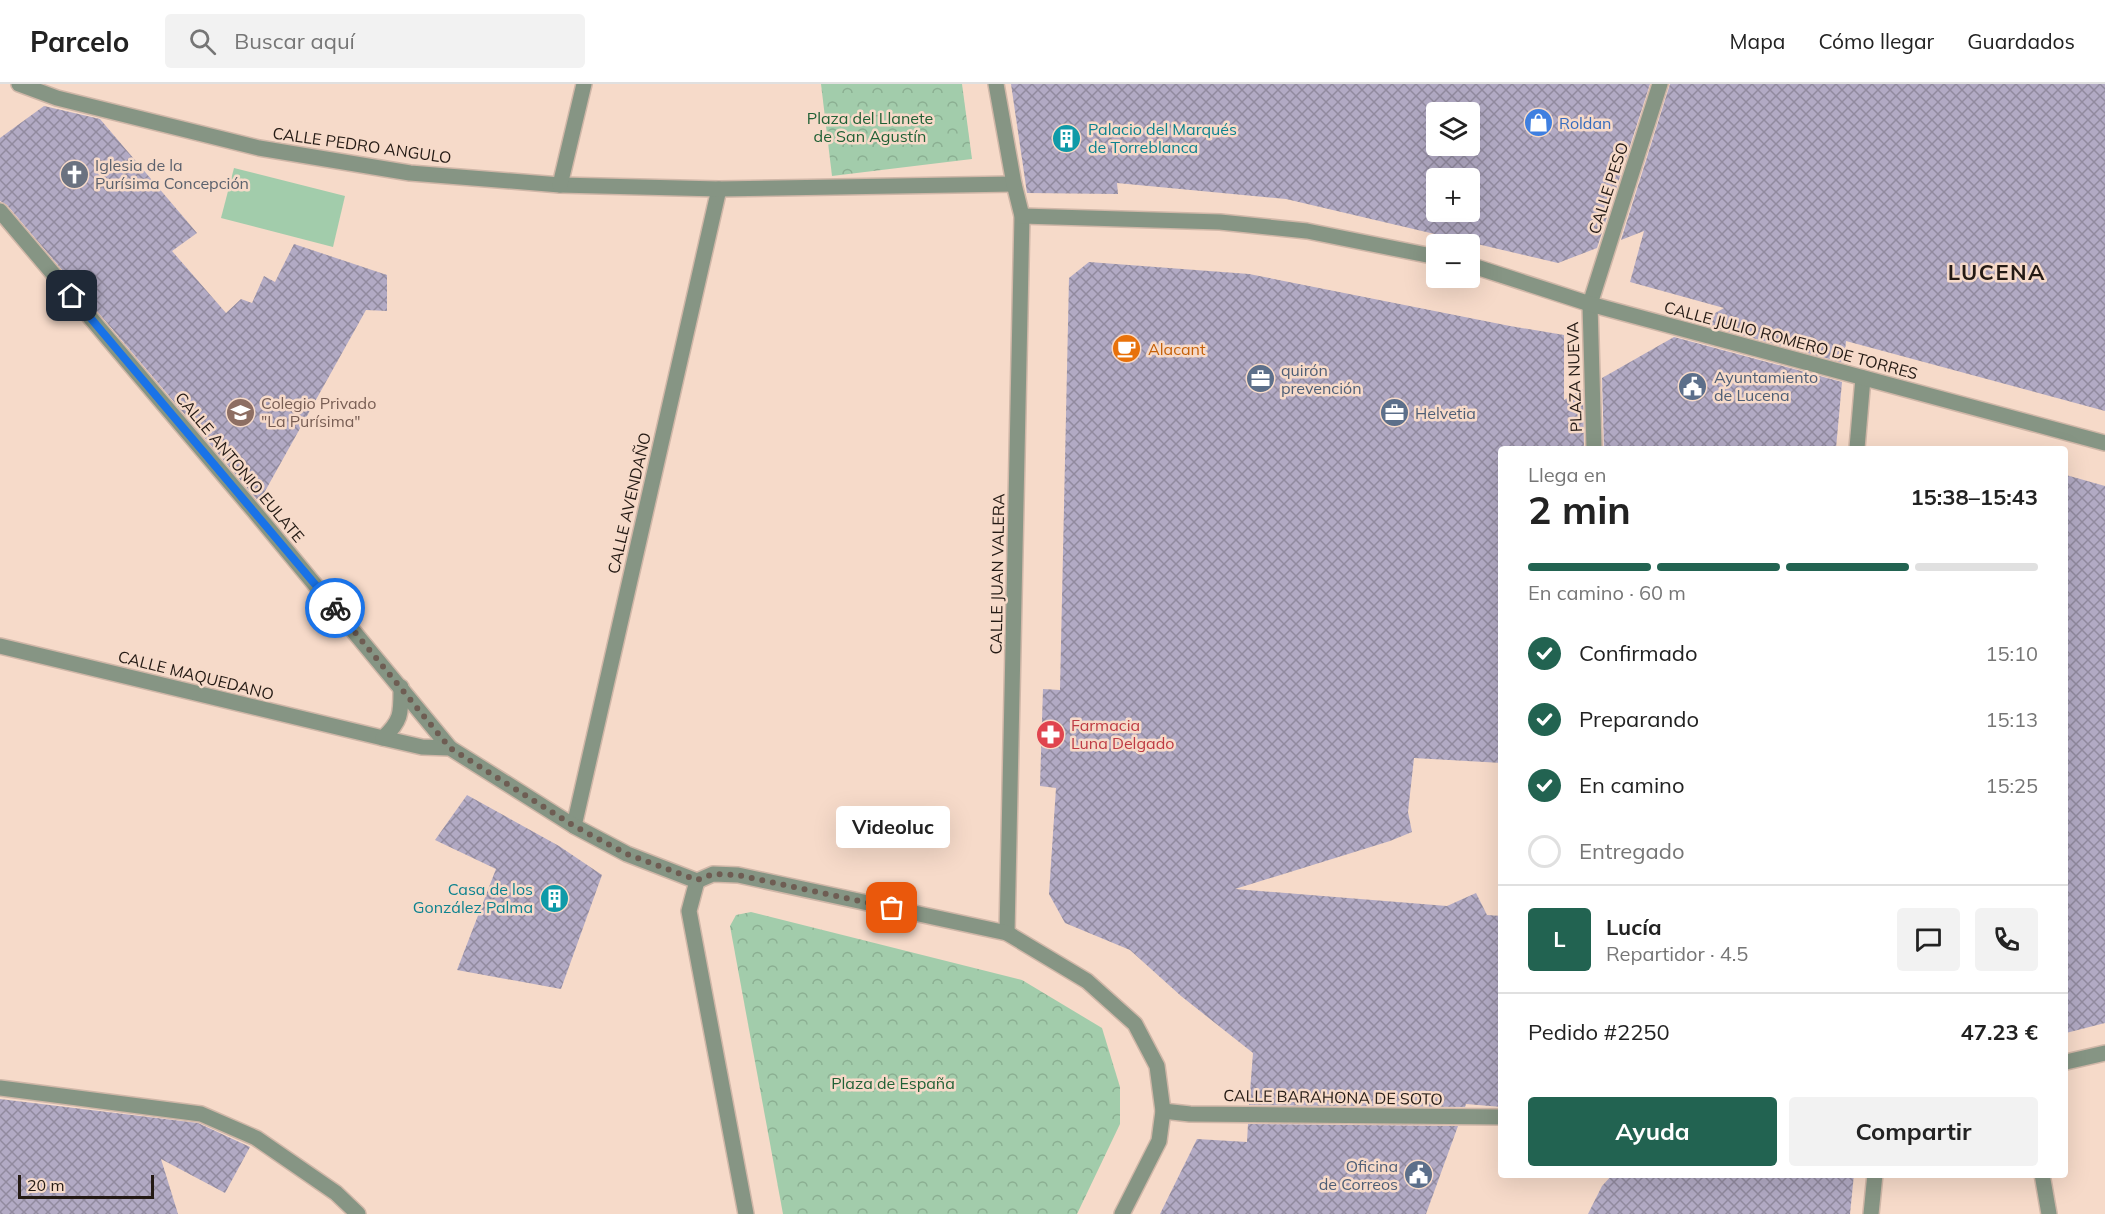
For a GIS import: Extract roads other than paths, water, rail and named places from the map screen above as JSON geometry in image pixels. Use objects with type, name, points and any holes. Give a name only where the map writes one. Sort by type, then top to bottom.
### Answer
[{"type":"street","name":"CALLE PEDRO ANGULO","points":[[19,84],[57,98],[260,148],[410,173],[560,185],[719,189],[1014,184]]},
{"type":"street","points":[[560,185],[584,84]]},
{"type":"street","points":[[996,84],[1022,216],[1231,223],[1307,231],[1426,255]]},
{"type":"street","name":"CALLE PESO","points":[[1590,304],[1660,84]]},
{"type":"street","name":"CALLE AVENDAÑO","points":[[574,826],[719,189]]},
{"type":"street","name":"CALLE ANTONIO EULATE","points":[[0,211],[450,748]]},
{"type":"street","name":"CALLE JUAN VALERA","points":[[1007,933],[1022,216]]},
{"type":"street","name":"CALLE JULIO ROMERO DE TORRES","points":[[1480,268],[1590,304],[2105,443]]},
{"type":"street","name":"PLAZA NUEVA","points":[[1590,304],[1594,446]]},
{"type":"street","points":[[1857,446],[1863,378]]},
{"type":"street","name":"CALLE MAQUEDANO","points":[[0,646],[422,747],[450,748],[574,826],[627,854],[697,880]]},
{"type":"street","points":[[383,738],[396,725],[401,708],[401,687]]},
{"type":"street","points":[[746,1214],[689,911],[697,880],[713,874],[738,875],[1007,933],[1087,981],[1135,1024],[1157,1066],[1163,1111],[1159,1141],[1122,1214]]},
{"type":"street","points":[[2068,1062],[2105,1053]]},
{"type":"street","points":[[0,1088],[201,1114],[256,1138],[336,1193],[358,1214]]},
{"type":"street","name":"CALLE BARAHONA DE SOTO","points":[[1163,1111],[1190,1114],[1498,1117]]},
{"type":"street","points":[[1871,1214],[1875,1178]]},
{"type":"street","points":[[2043,1178],[2049,1214]]},
{"type":"place","name":"Roldan","points":[[1538,123]]},
{"type":"place","name":"Palacio del Marqués de Torreblanca","points":[[1067,138]]},
{"type":"place","name":"Iglesia de la Purísima Concepción","points":[[74,174]]},
{"type":"place","name":"Alacant","points":[[1127,349]]},
{"type":"place","name":"quirón prevención","points":[[1260,379]]},
{"type":"place","name":"Ayuntamiento de Lucena","points":[[1693,386]]},
{"type":"place","name":"Colegio Privado \"La Purísima\"","points":[[240,412]]},
{"type":"place","name":"Helvetia","points":[[1394,413]]},
{"type":"place","name":"Farmacia Luna Delgado","points":[[1050,734]]},
{"type":"place","name":"Casa de los González Palma","points":[[554,898]]},
{"type":"place","name":"Videoluc","points":[[892,908]]},
{"type":"place","name":"Oficina de Correos","points":[[1419,1175]]},
{"type":"district","name":"LUCENA","points":[[1997,272]]},
{"type":"park label","name":"Plaza del Llanete de San Agustín","points":[[870,127]]},
{"type":"park label","name":"Plaza de España","points":[[893,1083]]}]
